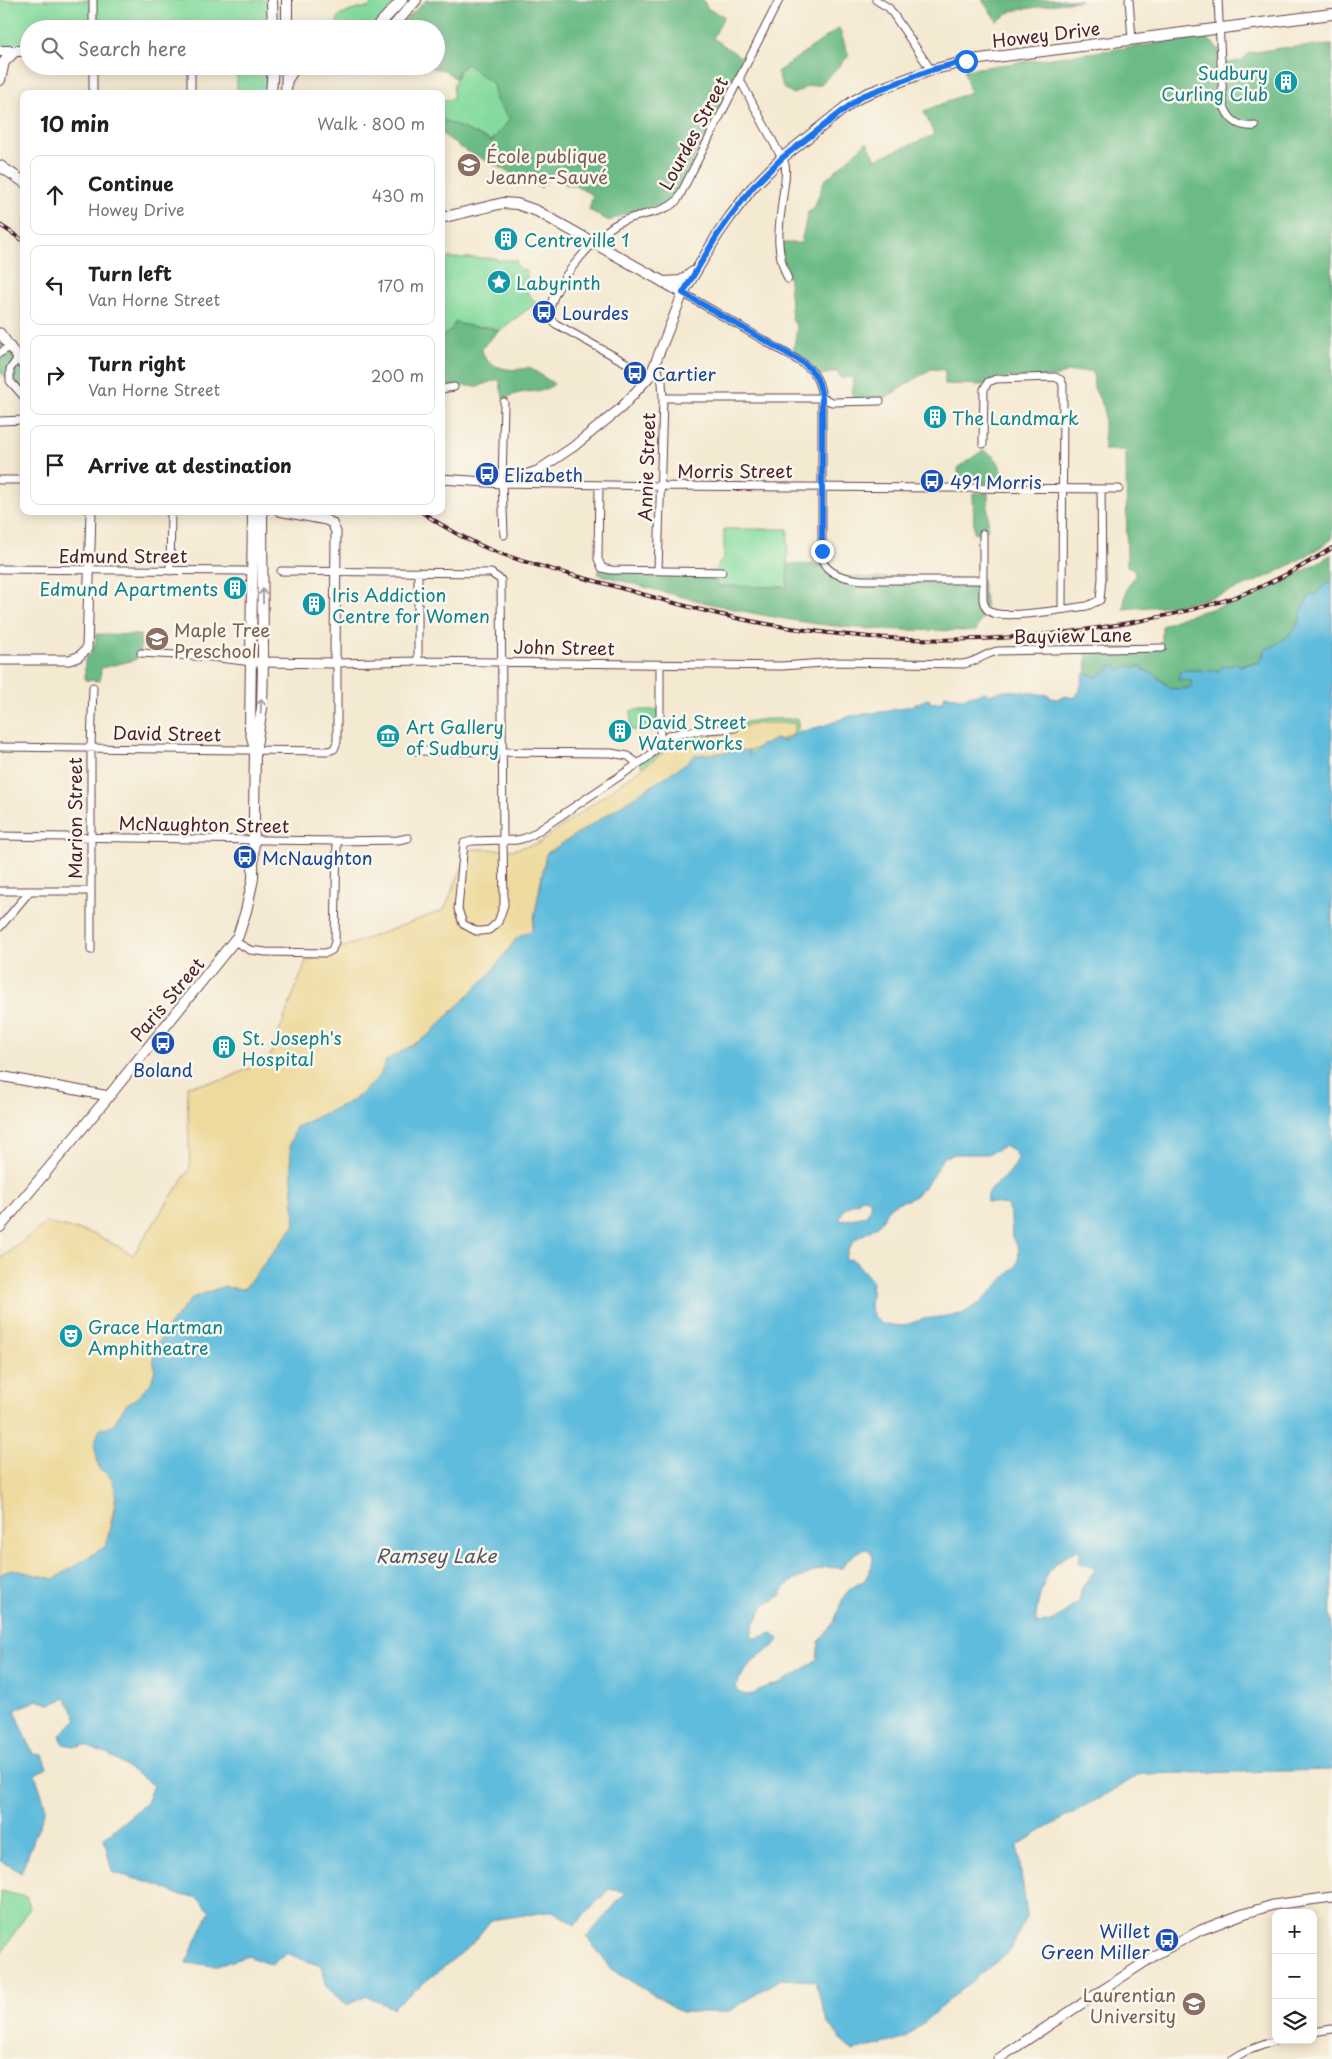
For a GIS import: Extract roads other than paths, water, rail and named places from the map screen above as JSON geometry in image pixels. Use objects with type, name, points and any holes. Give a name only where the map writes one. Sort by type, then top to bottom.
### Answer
[{"type":"main road","points":[[272,0],[272,20]]},
{"type":"main road","points":[[287,0],[287,20]]},
{"type":"main road","points":[[383,20],[402,0]]},
{"type":"main road","points":[[399,20],[416,0]]},
{"type":"main road","name":"Howey Drive","points":[[683,293],[718,234],[740,202],[782,158],[862,96],[931,70],[972,60],[1332,14]]},
{"type":"main road","points":[[0,51],[20,51]]},
{"type":"main road","points":[[0,80],[4,62],[15,51]]},
{"type":"main road","points":[[271,90],[272,75]]},
{"type":"main road","points":[[286,75],[286,90]]},
{"type":"main road","points":[[286,81],[290,75]]},
{"type":"main road","points":[[0,166],[20,179]]},
{"type":"main road","points":[[445,217],[496,204],[517,204],[537,212],[593,242],[683,293]]},
{"type":"main road","points":[[662,282],[681,281],[699,267]]},
{"type":"main road","name":"Paris Street","points":[[255,750],[250,729],[257,515]]},
{"type":"main road","name":"Paris Street","points":[[0,1227],[238,936],[253,879],[255,750],[262,708],[263,662],[257,515]]},
{"type":"street","points":[[93,0],[93,20]]},
{"type":"street","name":"Lourdes Street","points":[[650,376],[556,324],[548,314],[551,304],[562,282],[593,242],[619,222],[634,216],[661,210],[675,202],[779,0]]},
{"type":"street","points":[[876,0],[889,8],[931,70]]},
{"type":"street","points":[[1129,0],[1132,39]]},
{"type":"street","points":[[1218,0],[1223,103],[1226,112],[1236,124],[1244,127],[1255,126]]},
{"type":"street","points":[[93,75],[93,90]]},
{"type":"street","points":[[191,75],[191,90]]},
{"type":"street","points":[[739,78],[786,169],[779,251],[788,279]]},
{"type":"street","points":[[683,293],[809,367],[818,381],[822,398],[822,560],[826,567],[844,577],[861,580],[982,580]]},
{"type":"street","name":"Howey Drive","points":[[502,483],[536,471],[573,447],[621,408],[650,376],[683,293]]},
{"type":"street","points":[[0,334],[20,361]]},
{"type":"street","points":[[0,353],[10,347]]},
{"type":"street","points":[[18,358],[10,369],[10,381],[20,392]]},
{"type":"street","name":"Annie Street","points":[[656,364],[662,382],[658,571]]},
{"type":"street","points":[[984,444],[984,389],[988,382],[996,379],[1015,378],[1055,377],[1061,380],[1063,385],[1062,609]]},
{"type":"street","points":[[445,388],[454,386]]},
{"type":"street","points":[[662,398],[822,398],[832,402],[880,401]]},
{"type":"street","points":[[504,402],[502,483],[504,535]]},
{"type":"street","points":[[0,420],[20,420]]},
{"type":"street","points":[[0,480],[20,480]]},
{"type":"street","name":"Morris Street","points":[[445,480],[660,486],[1119,489]]},
{"type":"street","points":[[599,485],[598,559],[602,568],[611,570],[722,572]]},
{"type":"street","points":[[983,534],[982,580],[983,600],[986,609],[1002,615],[1087,606],[1100,600],[1102,578],[1101,489]]},
{"type":"street","points":[[0,660],[69,660],[82,654],[88,644],[91,515]]},
{"type":"street","points":[[170,570],[171,515]]},
{"type":"street","points":[[300,515],[326,520],[332,523],[336,532],[335,656],[337,663]]},
{"type":"street","name":"Edmund Street","points":[[0,569],[245,571]]},
{"type":"street","points":[[281,571],[491,573],[498,576],[502,583],[501,662],[503,840],[504,905],[498,922],[489,930],[476,931],[464,924],[458,909],[462,846],[468,841],[503,840],[520,840],[532,835],[656,750],[666,737],[676,733],[735,728]]},
{"type":"street","points":[[418,572],[418,662]]},
{"type":"street","name":"Bayview Lane","points":[[985,654],[1047,650],[1162,648]]},
{"type":"street","name":"John Street","points":[[141,653],[211,657],[252,662],[501,662],[782,666],[837,662],[963,664],[972,663],[985,654]]},
{"type":"street","name":"David Street","points":[[0,747],[328,751],[334,749],[337,742],[337,663]]},
{"type":"street","points":[[660,665],[660,743]]},
{"type":"street","name":"Marion Street","points":[[90,950],[93,687]]},
{"type":"street","points":[[416,751],[619,754],[628,756],[637,763]]},
{"type":"street","name":"McNaughton Street","points":[[0,836],[337,841],[398,840],[408,838]]},
{"type":"street","points":[[234,941],[250,950],[266,952],[326,953],[332,950],[336,942],[337,841]]},
{"type":"street","points":[[0,891],[90,891]]},
{"type":"street","points":[[0,927],[30,891]]},
{"type":"street","points":[[0,1076],[109,1096]]},
{"type":"street","points":[[998,2059],[1157,1954],[1201,1930],[1243,1914],[1274,1905],[1332,1897]]},
{"type":"street","points":[[1317,2031],[1332,2029]]},
{"type":"street","points":[[1233,2059],[1244,2052],[1272,2042]]},
{"type":"water","name":"Ramsey Lake","points":[[1332,580],[1332,1605],[1330,1616],[1332,1627],[1332,1770],[1141,1774],[1017,1845],[1027,1915],[1011,1950],[904,2039],[852,2051],[828,2024],[815,1981],[780,1979],[728,2012],[682,2012],[611,1969],[587,1937],[626,1892],[609,1889],[575,1925],[553,1911],[491,1920],[470,1946],[392,2008],[367,1996],[346,2005],[325,1985],[323,1967],[286,1953],[271,1965],[248,1956],[217,1966],[186,1963],[210,1911],[196,1897],[179,1895],[160,1886],[112,1872],[104,1838],[146,1803],[153,1785],[109,1755],[81,1744],[81,1747],[63,1744],[60,1735],[77,1719],[66,1698],[50,1704],[37,1700],[15,1710],[33,1754],[42,1755],[47,1768],[35,1774],[46,1808],[21,1873],[0,1861],[0,1575],[11,1569],[54,1579],[106,1546],[114,1514],[115,1492],[113,1482],[108,1475],[99,1469],[94,1444],[100,1429],[113,1425],[126,1405],[151,1383],[155,1370],[153,1350],[171,1323],[192,1298],[222,1287],[244,1289],[295,1225],[290,1145],[296,1127],[355,1099],[380,1076],[386,1061],[429,1035],[494,969],[517,938],[532,930],[546,854],[685,764],[695,755],[732,752],[735,749],[750,751],[748,755],[751,755],[762,744],[764,745],[776,739],[784,742],[806,730],[847,717],[900,709],[927,699],[930,700],[929,703],[942,702],[945,695],[961,698],[986,692],[990,695],[1003,691],[1019,691],[1049,695],[1050,698],[1059,699],[1064,696],[1075,698],[1080,690],[1084,673],[1097,677],[1103,672],[1109,671],[1110,666],[1114,665],[1121,671],[1127,666],[1134,668],[1143,666],[1143,670],[1152,673],[1171,689],[1191,688],[1191,680],[1178,680],[1180,672],[1183,670],[1218,671],[1225,666],[1231,666],[1235,663],[1240,666],[1260,662],[1266,649],[1275,646],[1294,630],[1308,597],[1317,594],[1319,590]],"holes":[[[1005,1146],[1013,1151],[1017,1157],[1012,1169],[987,1194],[987,1202],[1007,1205],[1011,1216],[1012,1237],[1019,1249],[1018,1264],[980,1303],[962,1314],[924,1319],[902,1326],[882,1324],[874,1316],[870,1308],[872,1281],[856,1262],[850,1259],[845,1260],[848,1250],[856,1240],[881,1222],[891,1206],[916,1195],[931,1178],[943,1157],[956,1154],[987,1154]],[[861,1198],[869,1199],[870,1208],[866,1216],[840,1221],[841,1214],[846,1208],[859,1202]],[[868,1549],[873,1557],[872,1566],[865,1580],[851,1588],[844,1596],[834,1622],[819,1642],[817,1659],[789,1678],[763,1688],[754,1694],[745,1695],[738,1691],[736,1685],[748,1668],[759,1656],[774,1646],[779,1639],[773,1633],[757,1638],[751,1636],[753,1627],[763,1607],[780,1596],[784,1588],[793,1581],[824,1567],[842,1568],[859,1551]],[[1080,1549],[1078,1564],[1090,1566],[1095,1570],[1082,1588],[1079,1602],[1054,1620],[1038,1624],[1037,1613],[1042,1588],[1051,1569],[1064,1557]]]},
{"type":"railway","points":[[0,225],[20,238]]},
{"type":"railway","points":[[426,515],[463,537],[505,555],[677,604],[745,620],[791,628],[875,637],[917,639],[1002,638],[1044,635],[1086,630],[1172,614],[1229,599],[1255,589],[1289,573],[1332,548]]},
{"type":"place","name":"Sudbury Curling Club","points":[[1286,82]]},
{"type":"place","name":"École publique Jeanne-Sauvé","points":[[469,165]]},
{"type":"place","name":"Centreville 1","points":[[506,239]]},
{"type":"place","name":"Labyrinth","points":[[499,282]]},
{"type":"place","name":"Lourdes","points":[[544,312]]},
{"type":"place","name":"Cartier","points":[[635,373]]},
{"type":"place","name":"The Landmark","points":[[935,417]]},
{"type":"place","name":"Elizabeth","points":[[487,474]]},
{"type":"place","name":"491 Morris","points":[[932,481]]},
{"type":"place","name":"Edmund Apartments","points":[[235,588]]},
{"type":"place","name":"Iris Addiction Centre for Women","points":[[314,604]]},
{"type":"place","name":"Maple Tree Preschool","points":[[157,639]]},
{"type":"place","name":"David Street Waterworks","points":[[620,731]]},
{"type":"place","name":"Art Gallery of Sudbury","points":[[388,736]]},
{"type":"place","name":"McNaughton","points":[[245,857]]},
{"type":"place","name":"Boland","points":[[163,1043]]},
{"type":"place","name":"St. Joseph's Hospital","points":[[224,1047]]},
{"type":"place","name":"Grace Hartman Amphitheatre","points":[[71,1336]]},
{"type":"place","name":"Willet Green Miller","points":[[1167,1940]]},
{"type":"place","name":"Laurentian University","points":[[1194,2004]]}]
